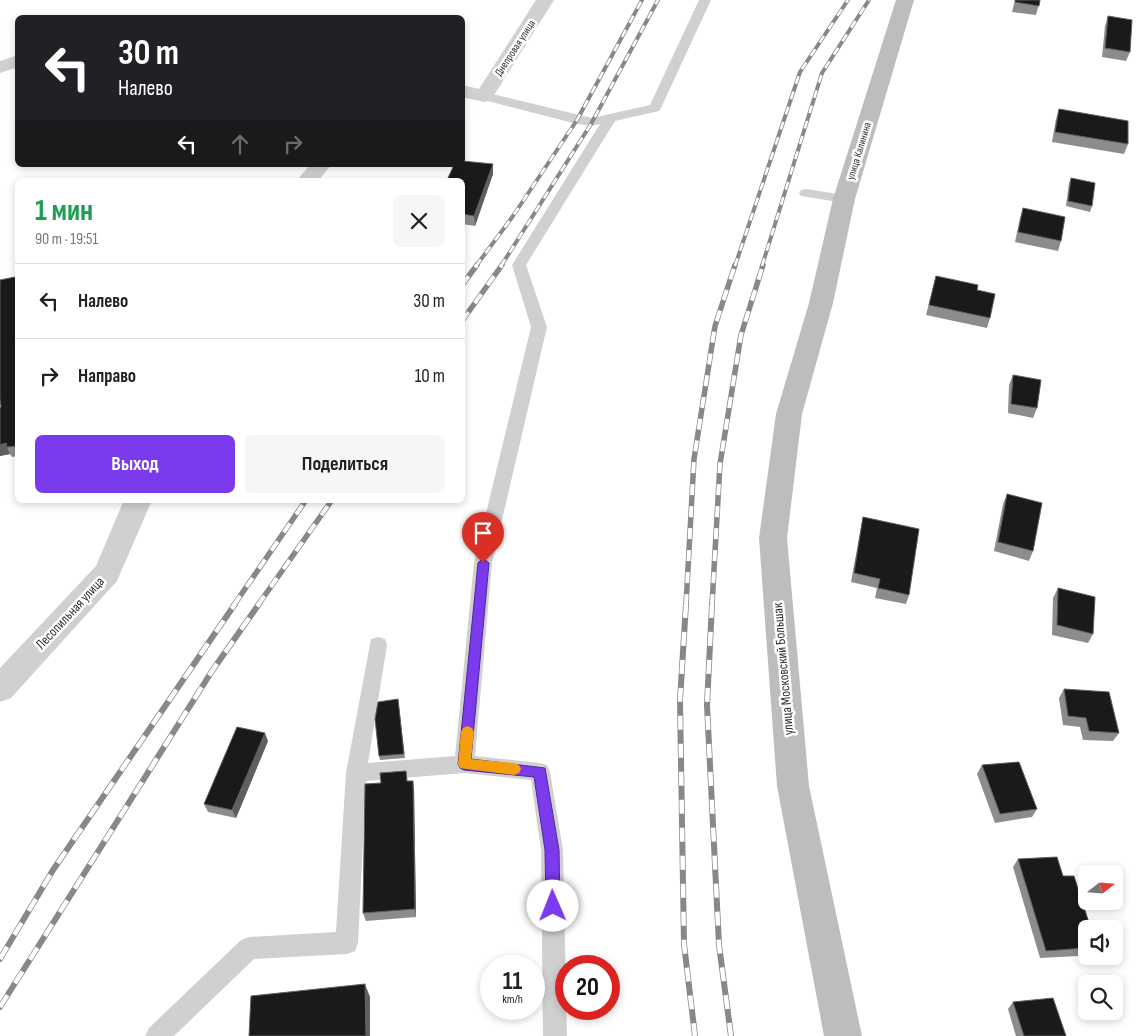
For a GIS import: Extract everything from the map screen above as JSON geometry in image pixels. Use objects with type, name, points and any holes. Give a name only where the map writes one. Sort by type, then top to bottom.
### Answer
[{"type":"street","name":"Днепровая улица","points":[[484,96],[546,0]]},
{"type":"street","name":"улица Калинина","points":[[821,304],[844,199],[905,0]]},
{"type":"street","points":[[0,67],[15,63]]},
{"type":"street","points":[[465,92],[484,96]]},
{"type":"street","points":[[310,178],[319,167]]},
{"type":"street","name":"улица Московский Большак","points":[[821,304],[789,414],[773,538],[793,786],[843,1036]]},
{"type":"street","name":"Лесопильная улица","points":[[0,689],[107,573],[137,503]]},
{"type":"lane","points":[[484,96],[577,120],[592,122],[655,108],[705,0]]},
{"type":"lane","points":[[464,764],[483,563],[538,327],[520,265],[610,118]]},
{"type":"lane","points":[[806,193],[844,199]]},
{"type":"lane","points":[[157,1036],[250,948],[347,943],[356,773],[378,645]]},
{"type":"lane","points":[[356,773],[464,764],[540,772],[552,850],[555,1036]]},
{"type":"building","points":[[1015,0],[1040,0],[1039,6],[1015,2]]},
{"type":"building","points":[[1108,16],[1132,20],[1130,52],[1105,48]]},
{"type":"building","points":[[1059,109],[1128,121],[1128,144],[1055,132]]},
{"type":"building","points":[[465,161],[493,164],[474,216],[465,214],[465,178],[448,178],[453,167],[465,167]]},
{"type":"building","points":[[1071,178],[1095,183],[1092,206],[1068,201]]},
{"type":"building","points":[[1023,208],[1065,217],[1061,241],[1018,232]]},
{"type":"building","points":[[936,276],[978,285],[977,290],[995,294],[990,318],[929,305]]},
{"type":"building","points":[[15,277],[15,446],[7,447],[6,443],[0,445],[0,280]]},
{"type":"building","points":[[1013,375],[1041,380],[1037,408],[1011,404]]},
{"type":"building","points":[[1007,494],[1042,503],[1033,551],[998,542]]},
{"type":"building","points":[[863,517],[919,529],[909,595],[878,588],[880,579],[854,573]]},
{"type":"building","points":[[1058,588],[1095,597],[1093,634],[1057,625]]},
{"type":"building","points":[[1064,689],[1109,692],[1119,733],[1089,731],[1086,718],[1068,716]]},
{"type":"building","points":[[398,699],[404,754],[379,756],[375,719],[378,702]]},
{"type":"building","points":[[237,727],[265,733],[232,810],[204,804]]},
{"type":"building","points":[[1019,762],[1037,809],[1000,814],[982,765]]},
{"type":"building","points":[[406,771],[407,781],[413,781],[415,909],[363,913],[365,784],[381,783],[380,773]]},
{"type":"building","points":[[1057,857],[1063,876],[1074,876],[1078,888],[1078,910],[1085,910],[1088,920],[1078,920],[1078,948],[1046,951],[1018,859]]},
{"type":"building","points":[[365,984],[366,1036],[249,1036],[251,996]]},
{"type":"building","points":[[1053,998],[1066,1036],[1024,1036],[1013,1002]]},
{"type":"railway","points":[[476,266],[513,216],[577,120],[642,0]]},
{"type":"railway","points":[[501,266],[591,124],[658,0]]},
{"type":"railway","points":[[735,266],[800,72],[848,0]]},
{"type":"railway","points":[[762,266],[822,73],[869,0]]},
{"type":"railway","points":[[465,281],[477,265]]},
{"type":"railway","points":[[465,317],[502,265]]},
{"type":"railway","points":[[686,605],[694,459],[715,326],[735,265]]},
{"type":"railway","points":[[712,605],[720,464],[741,335],[763,265]]},
{"type":"railway","points":[[234,605],[304,503]]},
{"type":"railway","points":[[258,605],[330,503]]},
{"type":"railway","points":[[0,959],[53,870],[235,604]]},
{"type":"railway","points":[[0,1007],[212,671],[259,604]]},
{"type":"railway","points":[[686,604],[680,700],[684,944],[695,1036]]},
{"type":"railway","points":[[712,604],[707,705],[719,945],[731,1036]]},
{"type":"slow traffic","points":[[467,732],[464,764],[514,769]]},
{"type":"route","points":[[483,563],[464,764],[540,772],[552,850],[553,906]]}]
